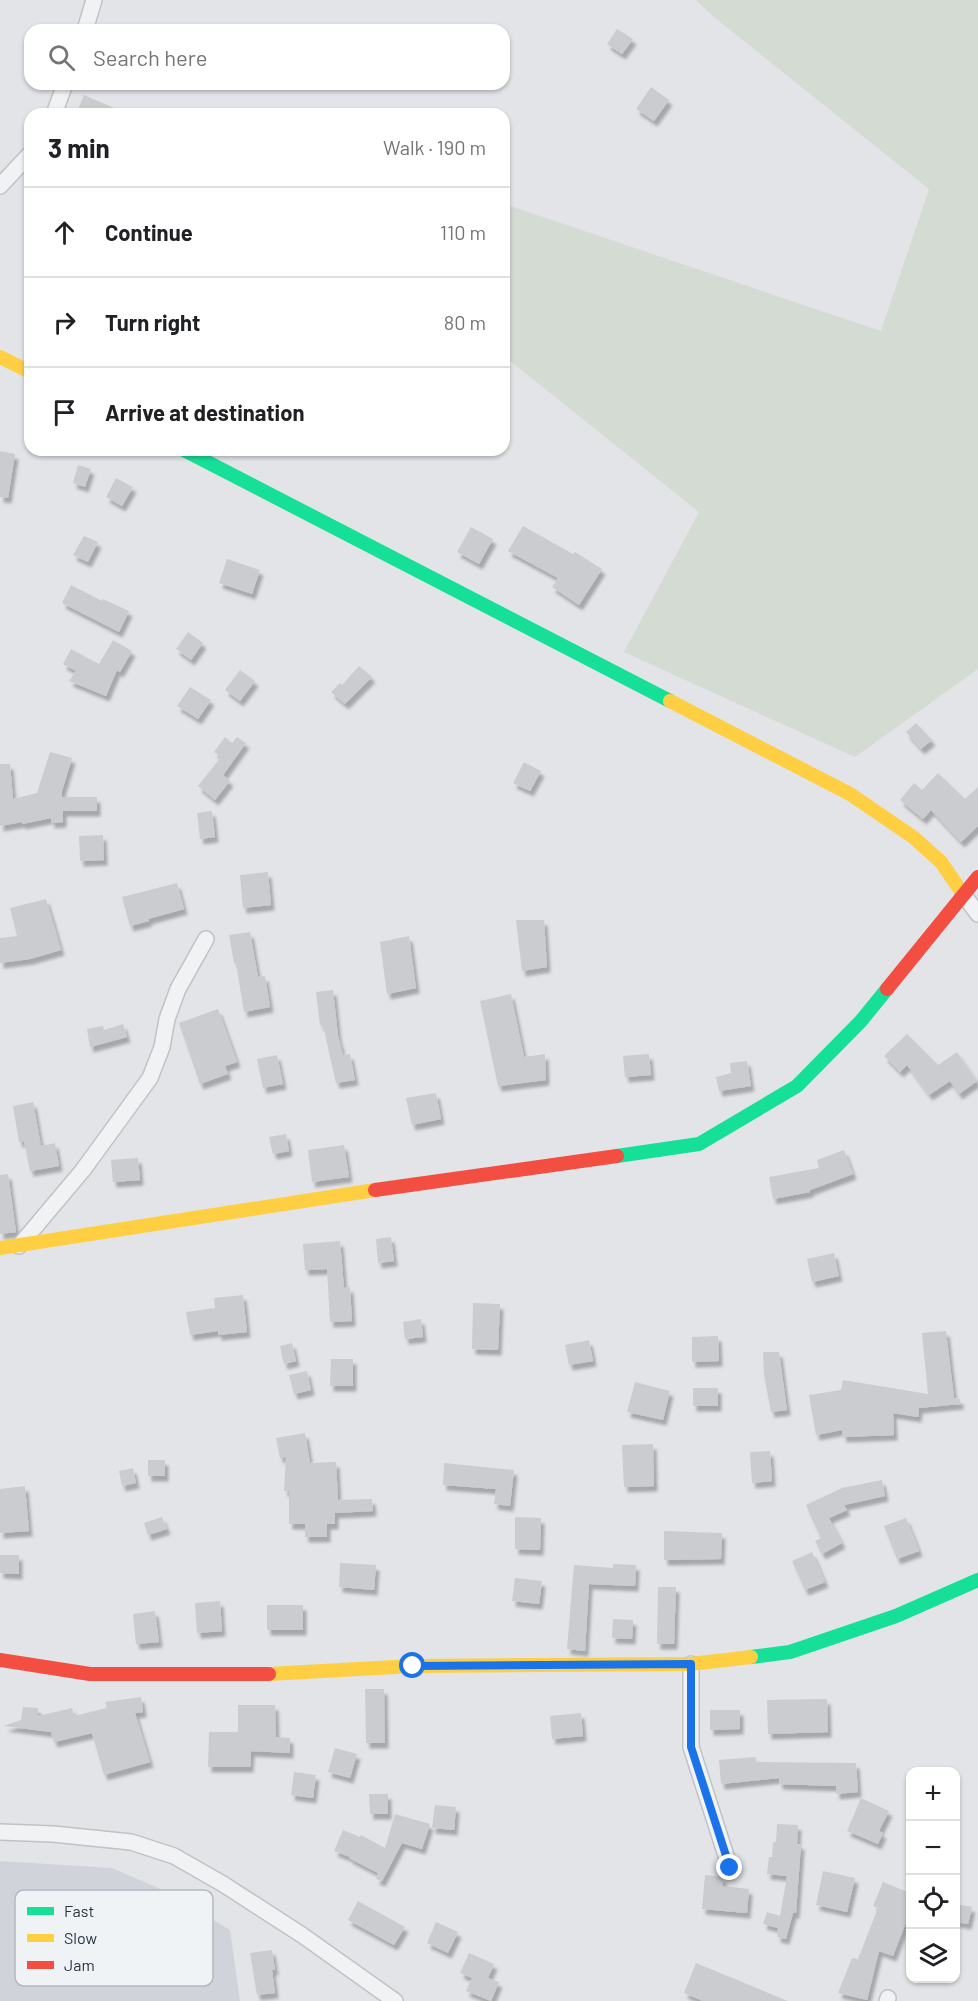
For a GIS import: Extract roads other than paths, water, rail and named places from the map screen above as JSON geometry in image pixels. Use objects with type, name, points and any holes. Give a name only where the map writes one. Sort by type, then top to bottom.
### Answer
[{"type":"street","points":[[87,24],[94,0]]},
{"type":"street","points":[[56,108],[63,90]]},
{"type":"street","points":[[0,186],[24,160]]},
{"type":"street","points":[[0,357],[24,369]]},
{"type":"street","points":[[196,456],[850,794],[913,837],[941,862],[978,914]]},
{"type":"street","points":[[0,1248],[288,1202],[699,1144],[797,1086],[861,1021],[978,877]]},
{"type":"street","points":[[19,1246],[83,1170],[150,1078],[162,1047],[167,1019],[178,989],[206,939]]},
{"type":"street","points":[[0,1660],[90,1674],[260,1675],[413,1666],[691,1664],[790,1652],[896,1616],[978,1580]]},
{"type":"street","points":[[691,1664],[691,1747],[730,1868]]},
{"type":"street","points":[[0,1832],[53,1834],[130,1842],[174,1856],[223,1884],[302,1935],[395,2001]]}]
